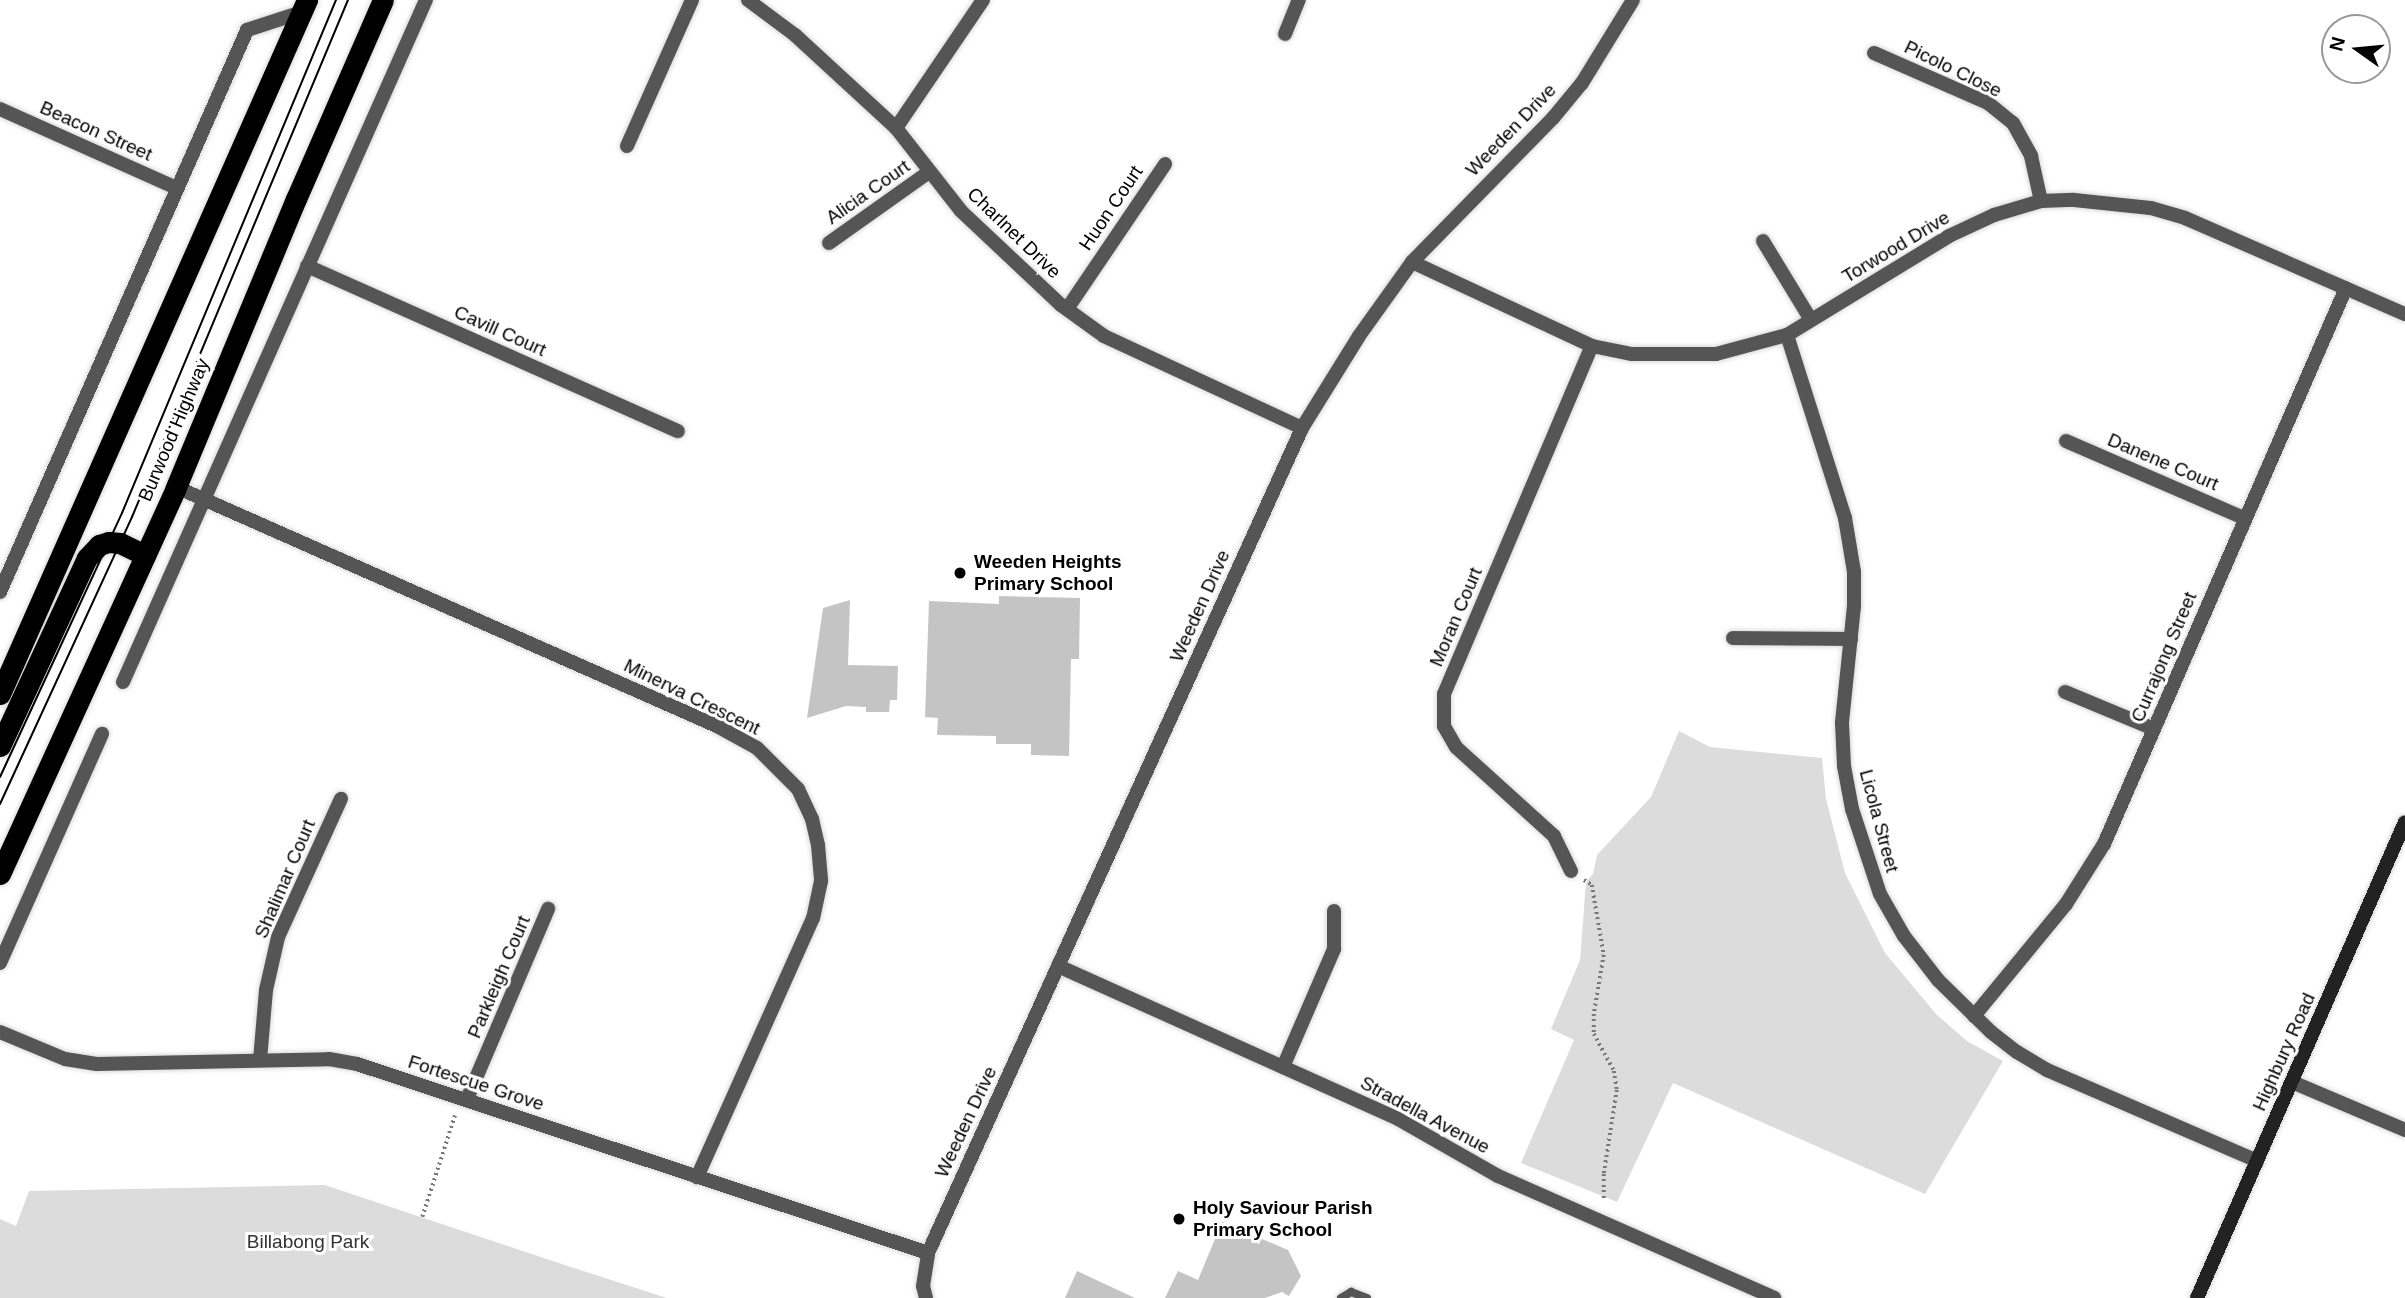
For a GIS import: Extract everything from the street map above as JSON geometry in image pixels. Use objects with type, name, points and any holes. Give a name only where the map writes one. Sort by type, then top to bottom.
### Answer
[{"type":"highway","name":"Burwood Highway","points":[[0,874],[176,487],[285,223],[383,0]]},
{"type":"highway","points":[[0,694],[305,6]]},
{"type":"highway","points":[[0,746],[87,558],[99,545],[109,542],[120,543],[145,555]]},
{"type":"main road","name":"Highbury Road","points":[[2197,1298],[2405,822]]},
{"type":"street","points":[[123,682],[426,0]]},
{"type":"street","points":[[627,146],[692,0]]},
{"type":"street","name":"Charlnet Drive","points":[[748,0],[795,34],[896,128],[929,172],[981,232],[1067,309],[1104,335],[1302,428]]},
{"type":"street","points":[[896,128],[983,0]]},
{"type":"street","points":[[1285,34],[1299,0]]},
{"type":"street","name":"Weeden Drive","points":[[926,1298],[923,1278],[928,1253],[1302,428],[1359,336],[1412,262],[1553,118],[1581,83],[1633,0]]},
{"type":"street","points":[[0,592],[247,30],[305,6]]},
{"type":"street","name":"Picolo Close","points":[[1874,53],[1988,103],[2013,123],[2031,156],[2041,201]]},
{"type":"street","name":"Beacon Street","points":[[0,109],[177,188]]},
{"type":"street","name":"Huon Court","points":[[1067,309],[1165,164]]},
{"type":"street","name":"Alicia Court","points":[[829,243],[929,172]]},
{"type":"street","name":"Torwood Drive","points":[[1412,262],[1592,346],[1632,354],[1716,354],[1787,335],[1949,236],[1994,215],[2041,201],[2074,200],[2151,208],[2222,232],[2405,314]]},
{"type":"street","points":[[1763,241],[1811,320]]},
{"type":"street","name":"Cavill Court","points":[[307,266],[678,431]]},
{"type":"street","name":"Currajong Street","points":[[1974,1016],[2066,904],[2104,844],[2346,288]]},
{"type":"street","name":"Licola Street","points":[[1787,335],[1845,518],[1854,572],[1851,639],[1842,723],[1844,766],[1863,851],[1880,894],[1904,936],[1938,980],[1974,1016],[2017,1052],[2047,1070],[2257,1161]]},
{"type":"street","name":"Moran Court","points":[[1571,871],[1554,836],[1456,747],[1444,726],[1444,694],[1592,346]]},
{"type":"street","name":"Danene Court","points":[[2066,441],[2244,518]]},
{"type":"street","name":"Minerva Crescent","points":[[176,487],[719,727],[757,748],[798,789],[812,819],[818,845],[821,881],[813,918],[697,1177]]},
{"type":"street","points":[[1733,638],[1851,639]]},
{"type":"street","points":[[2065,692],[2154,729]]},
{"type":"street","points":[[0,963],[102,734]]},
{"type":"street","name":"Shalimar Court","points":[[260,1060],[266,990],[278,937],[341,799]]},
{"type":"street","name":"Parkleigh Court","points":[[467,1099],[548,909]]},
{"type":"street","points":[[1283,1067],[1334,949],[1334,911]]},
{"type":"street","name":"Stradella Avenue","points":[[1058,966],[1398,1119],[1498,1176],[1774,1298]]},
{"type":"street","name":"Fortescue Grove","points":[[0,1032],[65,1059],[97,1064],[329,1059],[357,1064],[928,1253]]},
{"type":"street","points":[[2292,1082],[2405,1130]]},
{"type":"lane","points":[[1341,1298],[1351,1292],[1367,1298]]},
{"type":"path","points":[[1571,871],[1592,885],[1604,955],[1594,1014],[1594,1034],[1614,1071],[1617,1090],[1604,1174],[1604,1201]]},
{"type":"path","points":[[422,1217],[455,1115]]},
{"type":"green space","points":[[1679,731],[1710,747],[1822,758],[1826,799],[1845,873],[1885,953],[1937,1015],[1967,1041],[2003,1061],[1925,1194],[1673,1083],[1617,1202],[1521,1163],[1574,1040],[1551,1029],[1580,960],[1586,882],[1593,874],[1597,855],[1651,797]]},
{"type":"green space","name":"Billabong Park","points":[[325,1185],[667,1298],[0,1298],[0,1219],[16,1226],[29,1191]]},
{"type":"building","points":[[999,596],[1080,598],[1079,659],[1071,659],[1069,756],[1031,755],[1031,744],[996,744],[996,736],[937,735],[938,718],[925,717],[929,601],[999,604]]},
{"type":"building","points":[[850,600],[848,665],[898,666],[897,700],[890,700],[889,712],[866,712],[866,707],[846,706],[807,718],[823,608]]},
{"type":"building","points":[[1222,1222],[1288,1250],[1301,1276],[1289,1296],[1282,1292],[1265,1298],[1165,1298],[1178,1271],[1198,1280]]},
{"type":"building","points":[[1077,1271],[1135,1298],[1065,1298]]},
{"type":"tram line","points":[[0,777],[122,513],[336,0]]},
{"type":"tram line","points":[[0,804],[132,517],[348,0]]},
{"type":"place","name":"Weeden Heights Primary School","points":[[960,573]]},
{"type":"place","name":"Holy Saviour Parish Primary School","points":[[1179,1219]]}]
